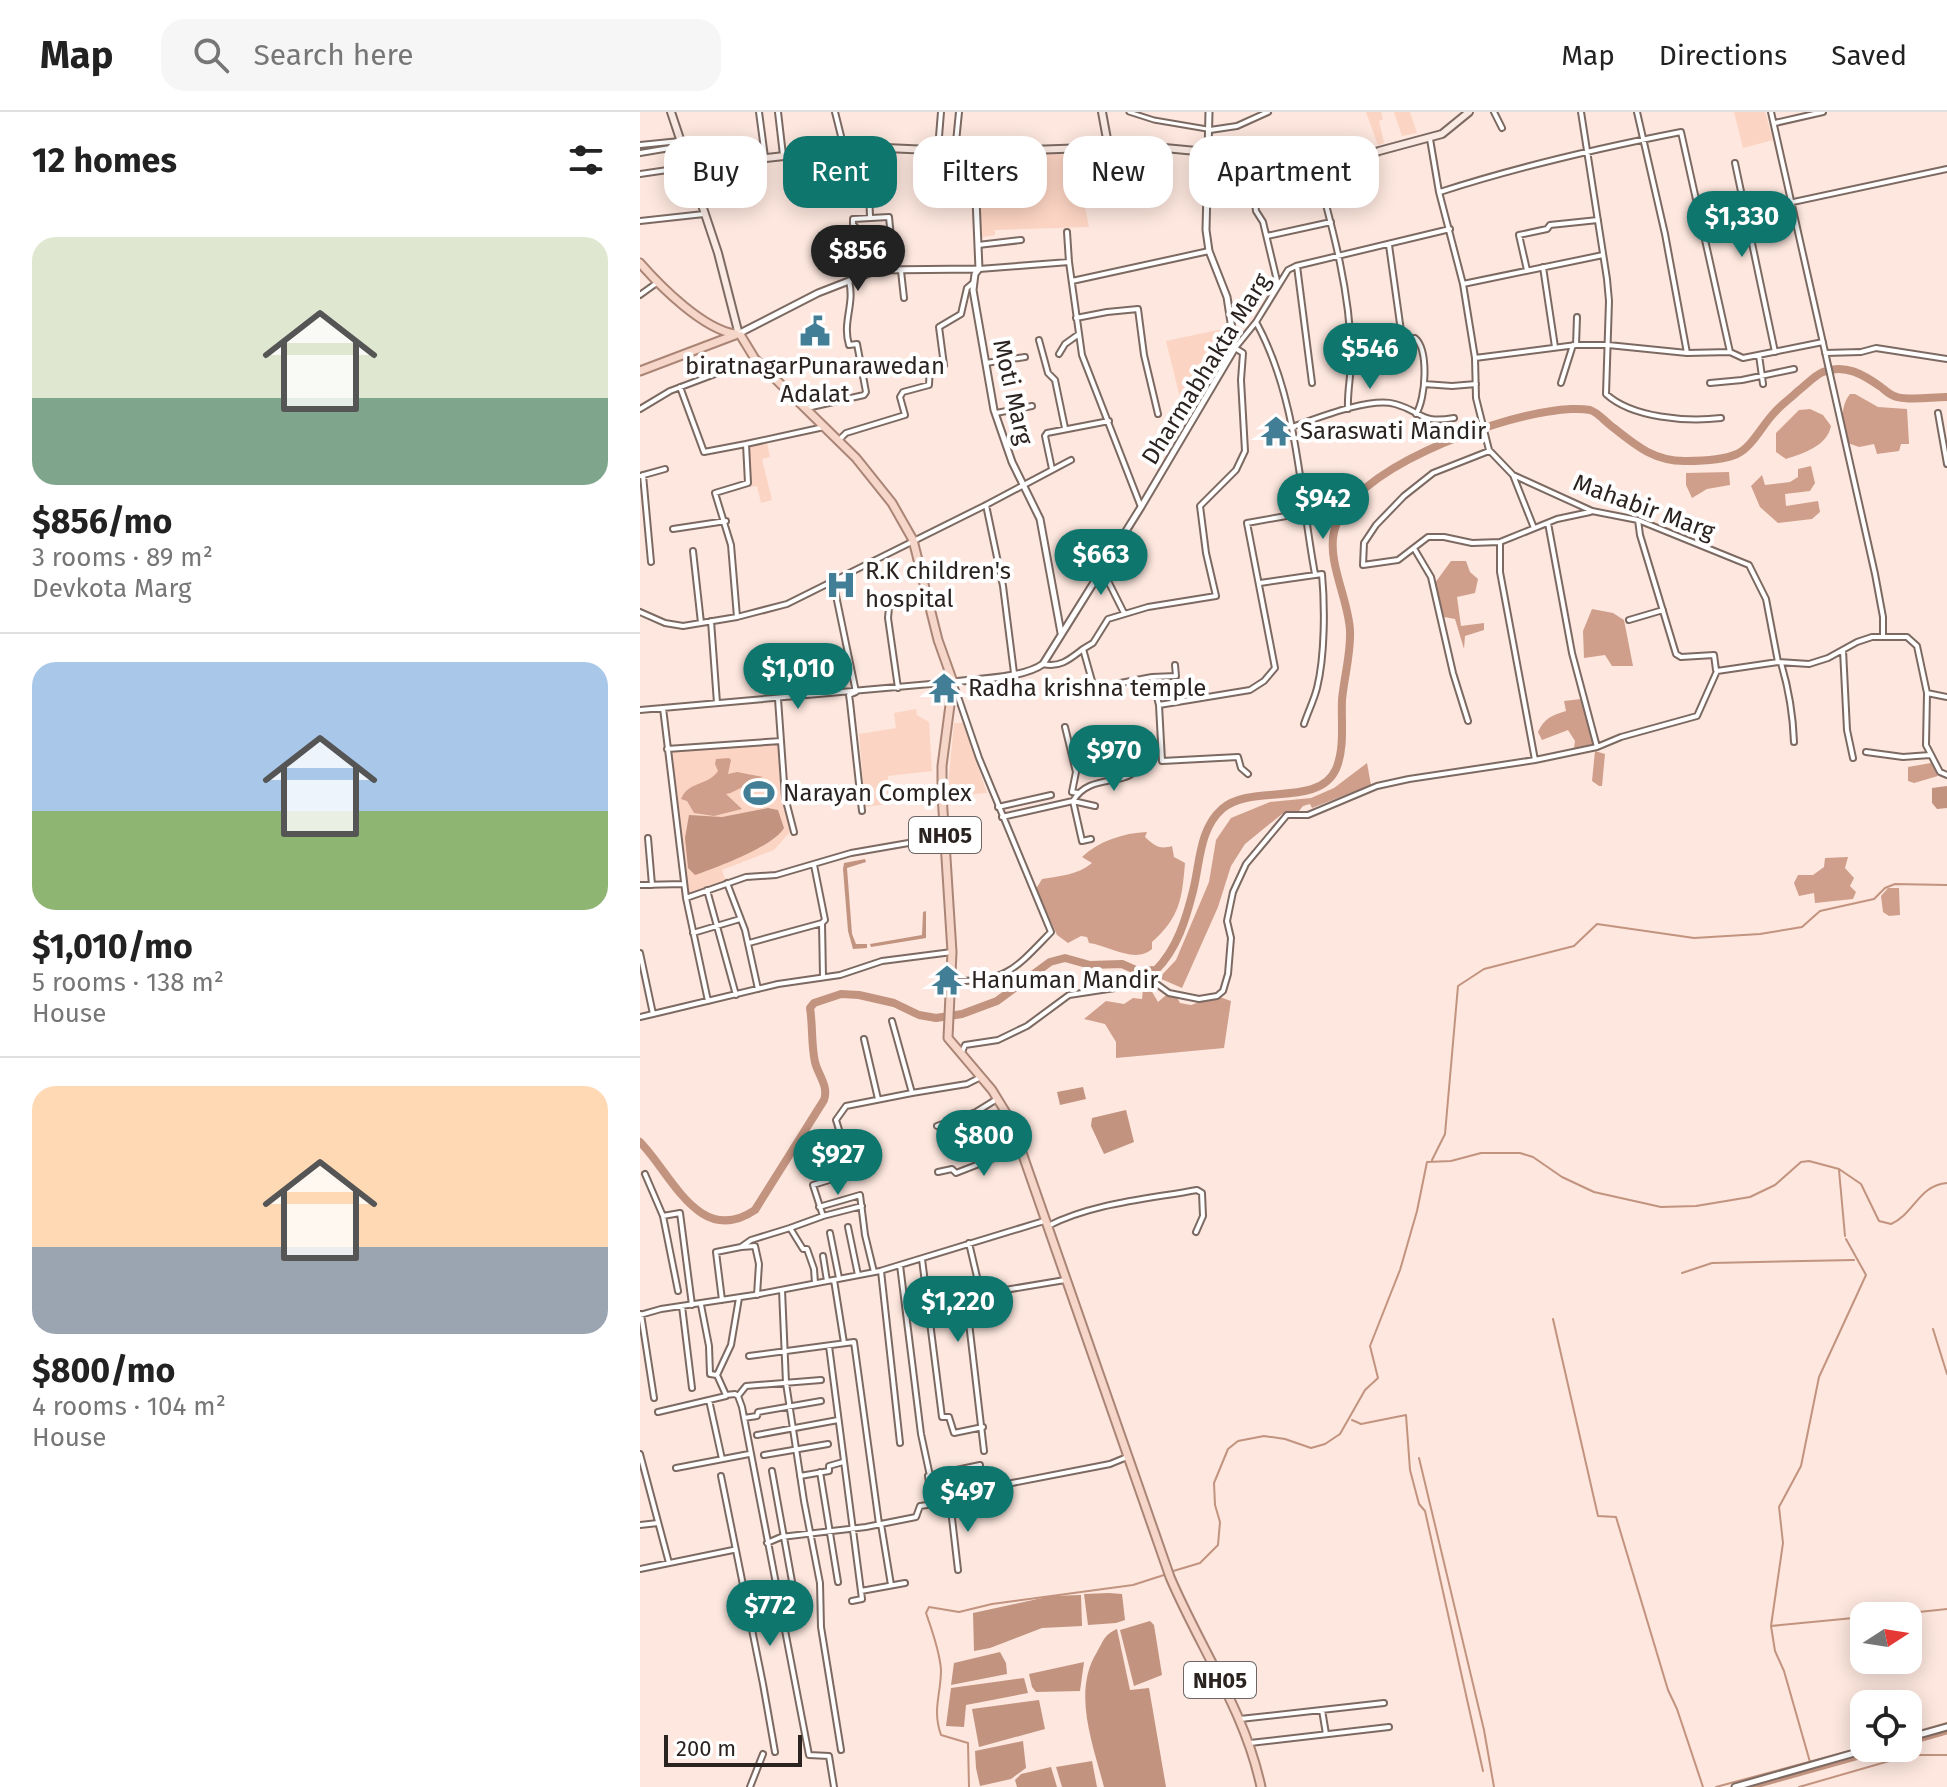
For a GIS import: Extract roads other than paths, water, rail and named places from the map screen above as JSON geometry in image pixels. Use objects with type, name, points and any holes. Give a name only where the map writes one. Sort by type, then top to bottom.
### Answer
[{"type":"main road","points":[[671,112],[678,136]]},
{"type":"main road","points":[[1102,112],[1106,136]]},
{"type":"main road","points":[[1379,151],[1442,134],[1467,113]]},
{"type":"main road","points":[[767,158],[783,155]]},
{"type":"main road","points":[[702,208],[722,267],[738,334]]},
{"type":"main road","points":[[640,263],[658,282],[719,330],[738,334]]},
{"type":"main road","points":[[640,371],[738,334]]},
{"type":"main road","name":"NH05","points":[[738,334],[755,359],[839,440],[885,494],[913,540],[938,640],[953,682],[942,766],[952,952],[948,1038],[998,1098],[1011,1121],[1170,1577],[1199,1642],[1240,1719],[1250,1743],[1261,1787]]},
{"type":"street","points":[[759,112],[762,136]]},
{"type":"street","points":[[778,112],[783,155]]},
{"type":"street","points":[[835,112],[841,136]]},
{"type":"street","points":[[939,136],[941,112]]},
{"type":"street","points":[[957,136],[959,112]]},
{"type":"street","points":[[1129,112],[1210,130],[1237,126],[1268,112]]},
{"type":"street","points":[[1209,112],[1209,136]]},
{"type":"street","points":[[1494,112],[1502,128]]},
{"type":"street","points":[[1581,112],[1609,301],[1606,394],[1648,414],[1695,420],[1721,418]]},
{"type":"street","points":[[1637,112],[1665,234],[1687,353]]},
{"type":"street","points":[[1771,112],[1875,574],[1883,617],[1883,636]]},
{"type":"street","points":[[1774,123],[1823,112]]},
{"type":"street","points":[[1439,192],[1511,169],[1587,150],[1681,132],[1730,352]]},
{"type":"street","points":[[1430,139],[1439,192],[1463,284],[1475,358],[1479,414],[1488,448],[1433,473],[1404,496],[1376,525],[1364,543],[1363,565],[1398,560],[1415,550],[1428,537],[1472,543],[1500,542],[1548,523],[1592,511]]},
{"type":"street","points":[[664,144],[642,145],[643,152],[664,148]]},
{"type":"street","points":[[1735,163],[1775,352]]},
{"type":"street","points":[[1700,222],[1947,169]]},
{"type":"street","points":[[640,174],[664,170]]},
{"type":"street","points":[[870,208],[870,216]]},
{"type":"street","points":[[904,368],[944,365],[939,327],[961,314],[967,288],[973,283],[979,269],[976,208]]},
{"type":"street","points":[[640,710],[898,688],[1014,673],[1035,669],[1043,664],[1052,666],[1065,662],[1093,643],[1108,619],[1124,613],[1216,596],[1200,506],[1236,470],[1245,451],[1241,380],[1243,353],[1235,348],[1227,297],[1209,251],[1206,208]]},
{"type":"street","points":[[1256,208],[1263,222],[1279,286]]},
{"type":"street","points":[[1327,208],[1338,256],[1351,353],[1348,409]]},
{"type":"street","points":[[640,221],[704,214]]},
{"type":"street","points":[[869,242],[867,236],[858,232],[852,222],[854,218],[890,218],[904,298]]},
{"type":"street","points":[[1527,270],[1519,235],[1547,229],[1550,225],[1598,220]]},
{"type":"street","points":[[1266,236],[1331,222]]},
{"type":"street","name":"Dharmabhakta Marg","points":[[1043,664],[1235,348],[1256,322],[1288,270],[1450,229]]},
{"type":"street","points":[[1067,232],[1082,355],[1141,507]]},
{"type":"street","points":[[978,245],[1021,240]]},
{"type":"street","points":[[1389,245],[1402,338],[1415,338],[1420,344],[1424,384],[1423,398],[1416,414]]},
{"type":"street","points":[[1072,281],[1209,251]]},
{"type":"street","points":[[1463,284],[1603,255]]},
{"type":"street","points":[[738,334],[818,293],[877,270],[979,269],[1069,262]]},
{"type":"street","points":[[1296,266],[1312,383]]},
{"type":"street","points":[[1543,267],[1555,347]]},
{"type":"street","points":[[807,408],[866,392],[857,344],[849,345],[846,336],[845,323],[852,306],[849,281]]},
{"type":"street","points":[[640,295],[658,282]]},
{"type":"street","name":"Moti Marg","points":[[973,283],[995,413],[1007,451],[1040,519],[1061,634]]},
{"type":"street","points":[[1076,318],[1138,309],[1144,355],[1158,414]]},
{"type":"street","points":[[1561,383],[1574,345],[1577,317]]},
{"type":"street","points":[[1256,322],[1280,378],[1292,427],[1303,513],[1315,574]]},
{"type":"street","points":[[1059,354],[1065,344],[1079,334]]},
{"type":"street","points":[[1039,340],[1048,373],[1055,380],[1065,428]]},
{"type":"street","points":[[1475,358],[1574,345],[1608,345],[1687,353],[1730,352],[1739,358],[1823,342]]},
{"type":"street","points":[[1826,355],[1876,348],[1947,359]]},
{"type":"street","points":[[1759,355],[1763,384]]},
{"type":"street","points":[[986,363],[1025,357]]},
{"type":"street","points":[[640,409],[680,387],[755,359]]},
{"type":"street","points":[[839,440],[846,433],[905,415],[900,397],[903,392],[929,385],[930,365]]},
{"type":"street","points":[[1710,383],[1794,369]]},
{"type":"street","points":[[1424,384],[1476,384]]},
{"type":"street","points":[[680,387],[704,452],[825,426]]},
{"type":"street","points":[[1292,427],[1348,409],[1393,403],[1432,422],[1454,418]]},
{"type":"street","points":[[995,413],[1032,406]]},
{"type":"street","points":[[1938,413],[1947,464]]},
{"type":"street","points":[[1052,469],[1045,436],[1051,431],[1109,421]]},
{"type":"street","points":[[737,617],[731,545],[726,521],[715,494],[719,490],[748,483],[746,444]]},
{"type":"street","name":"Mahabir Marg","points":[[1488,448],[1513,475],[1592,511],[1638,520],[1749,565],[1766,599],[1779,662],[1791,699],[1794,742]]},
{"type":"street","points":[[640,612],[665,623],[683,626],[787,604],[1071,460]]},
{"type":"street","points":[[651,562],[642,476],[665,469]]},
{"type":"street","points":[[1513,475],[1534,528]]},
{"type":"street","points":[[986,505],[1003,586],[1014,673]]},
{"type":"street","points":[[1159,705],[1247,690],[1264,681],[1275,668],[1247,523],[1303,513]]},
{"type":"street","points":[[962,1052],[965,1045],[998,1040],[1027,1026],[1069,995],[1154,982],[1169,993],[1184,997],[1199,999],[1217,996],[1223,991],[1228,974],[1231,938],[1227,921],[1233,892],[1246,864],[1287,815],[1308,815],[1377,786],[1597,747],[1621,737],[1697,716],[1717,671],[1714,655],[1678,656],[1638,520]]},
{"type":"street","points":[[673,529],[726,521]]},
{"type":"street","points":[[1548,523],[1572,653],[1597,747]]},
{"type":"street","points":[[1500,542],[1500,572],[1535,760]]},
{"type":"street","points":[[1415,550],[1431,577],[1453,673],[1468,721]]},
{"type":"street","points":[[693,551],[701,623]]},
{"type":"street","points":[[1102,569],[1124,613]]},
{"type":"street","points":[[1260,583],[1322,574],[1325,602],[1321,661],[1317,688],[1304,724]]},
{"type":"street","points":[[833,581],[856,692]]},
{"type":"street","points":[[898,688],[889,608],[928,597]]},
{"type":"street","points":[[1629,620],[1663,610]]},
{"type":"street","points":[[711,621],[717,703]]},
{"type":"street","points":[[1717,671],[1779,662],[1820,661],[1864,639],[1907,637],[1917,646],[1927,693],[1926,745],[1940,772],[1947,775]]},
{"type":"street","points":[[1083,649],[1094,688],[1152,677],[1176,676],[1175,665]]},
{"type":"street","points":[[1843,650],[1847,730],[1853,758]]},
{"type":"street","points":[[1152,677],[1159,705],[1162,761],[1238,757],[1241,768],[1248,774]]},
{"type":"street","points":[[952,984],[976,981],[1016,969],[1051,932],[998,807],[953,682]]},
{"type":"street","points":[[856,692],[849,695],[862,811]]},
{"type":"street","points":[[1927,693],[1947,697]]},
{"type":"street","points":[[778,699],[785,797],[794,832]]},
{"type":"street","points":[[663,708],[686,898],[708,1001]]},
{"type":"street","points":[[1065,727],[1076,772],[1073,801],[1082,841],[1091,839]]},
{"type":"street","points":[[667,749],[781,741]]},
{"type":"street","points":[[1866,752],[1903,757],[1930,755]]},
{"type":"street","points":[[1075,793],[1106,779],[1128,778],[1134,772]]},
{"type":"street","points":[[998,807],[1051,795]]},
{"type":"street","points":[[1002,817],[1073,801],[1095,806]]},
{"type":"street","points":[[686,898],[746,877],[776,875],[851,853],[945,837]]},
{"type":"street","points":[[648,838],[652,885]]},
{"type":"street","points":[[814,865],[825,920],[822,923],[823,977]]},
{"type":"street","points":[[727,883],[749,943],[758,989]]},
{"type":"street","points":[[640,885],[684,884]]},
{"type":"street","points":[[707,890],[736,995]]},
{"type":"street","points":[[693,933],[740,919]]},
{"type":"street","points":[[749,943],[822,923]]},
{"type":"street","points":[[640,1017],[758,989],[840,975],[882,961],[952,952]]},
{"type":"street","points":[[640,953],[653,1014]]},
{"type":"street","points":[[892,1021],[912,1093]]},
{"type":"street","points":[[864,1039],[878,1099]]},
{"type":"street","points":[[839,1177],[834,1150],[845,1149],[836,1120],[846,1106],[967,1084],[981,1077]]},
{"type":"street","points":[[937,1126],[976,1112],[998,1098]]},
{"type":"street","points":[[938,1172],[952,1169],[956,1173],[1020,1148]]},
{"type":"street","points":[[823,1216],[813,1185],[854,1173]]},
{"type":"street","points":[[645,1174],[663,1216],[678,1291]]},
{"type":"street","points":[[654,1398],[641,1315],[881,1271],[969,1243],[1097,1209],[1197,1190],[1202,1193],[1203,1216],[1196,1232]]},
{"type":"street","points":[[819,1207],[860,1195],[874,1272]]},
{"type":"street","points":[[741,1247],[751,1240],[862,1206]]},
{"type":"street","points":[[663,1216],[680,1213],[692,1305]]},
{"type":"street","points":[[848,1227],[858,1275]]},
{"type":"street","points":[[790,1228],[803,1249],[807,1249],[815,1283]]},
{"type":"street","points":[[830,1233],[844,1343]]},
{"type":"street","points":[[969,1243],[981,1294]]},
{"type":"street","points":[[722,1300],[716,1252],[741,1247],[755,1246],[759,1264],[757,1295]]},
{"type":"street","points":[[823,1256],[827,1281]]},
{"type":"street","points":[[922,1259],[942,1417],[949,1417],[954,1433],[983,1427]]},
{"type":"street","points":[[900,1265],[932,1504]]},
{"type":"street","points":[[881,1271],[900,1443]]},
{"type":"street","points":[[984,1451],[966,1297],[1067,1280]]},
{"type":"street","points":[[782,1290],[786,1383],[809,1533],[820,1583],[821,1627],[841,1750]]},
{"type":"street","points":[[726,1395],[717,1375],[731,1345],[739,1298]]},
{"type":"street","points":[[700,1304],[709,1346],[710,1374],[717,1375]]},
{"type":"street","points":[[682,1306],[692,1388]]},
{"type":"street","points":[[749,1356],[854,1342],[891,1585]]},
{"type":"street","points":[[829,1346],[862,1599],[852,1601]]},
{"type":"street","points":[[738,1396],[746,1386],[821,1380]]},
{"type":"street","points":[[658,1412],[726,1395],[738,1396]]},
{"type":"street","points":[[738,1396],[809,1755],[829,1756],[834,1787]]},
{"type":"street","points":[[709,1400],[722,1459]]},
{"type":"street","points":[[743,1418],[790,1405],[821,1401]]},
{"type":"street","points":[[757,1435],[838,1420]]},
{"type":"street","points":[[764,1455],[828,1444]]},
{"type":"street","points":[[640,1454],[669,1563]]},
{"type":"street","points":[[676,1468],[749,1454]]},
{"type":"street","points":[[767,1543],[784,1536],[916,1517],[920,1506],[963,1500],[1012,1483],[1110,1464],[1129,1456]]},
{"type":"street","points":[[800,1476],[829,1471],[829,1466],[843,1462]]},
{"type":"street","points":[[930,1476],[980,1465]]},
{"type":"street","points":[[772,1471],[793,1587]]},
{"type":"street","points":[[820,1472],[838,1582]]},
{"type":"street","points":[[721,1476],[775,1752]]},
{"type":"street","points":[[950,1501],[958,1570]]},
{"type":"street","points":[[640,1525],[658,1523]]},
{"type":"street","points":[[640,1569],[733,1550]]},
{"type":"street","points":[[861,1591],[905,1583]]},
{"type":"street","points":[[1240,1719],[1384,1703]]},
{"type":"street","points":[[1322,1710],[1326,1734]]},
{"type":"street","points":[[1250,1743],[1389,1727]]},
{"type":"street","points":[[1922,1734],[1947,1727]]},
{"type":"street","points":[[750,1787],[763,1754]]},
{"type":"street","points":[[1735,1787],[1850,1754]]},
{"type":"waterway","points":[[640,1142],[688,1202],[718,1220],[735,1219],[755,1210],[824,1100],[824,1085],[816,1067],[813,1048],[810,1008],[814,1003],[841,994],[859,995],[936,1018],[962,1014],[997,1001],[1050,962],[1065,958],[1090,965],[1122,964],[1138,971],[1156,970],[1170,953],[1184,923],[1202,847],[1214,817],[1235,801],[1315,788],[1327,781],[1336,769],[1342,744],[1342,700],[1350,631],[1333,556],[1334,532],[1345,509],[1366,487],[1394,468],[1427,450],[1496,424],[1571,409],[1593,411],[1637,445],[1665,459],[1693,461],[1725,458],[1743,450],[1781,406],[1817,375],[1831,370],[1854,372],[1897,397],[1947,397]]},
{"type":"waterway","points":[[1432,1160],[1445,1134],[1458,986],[1484,969],[1574,946],[1597,924],[1694,938],[1760,934],[1802,927],[1820,911],[1874,899],[1885,888],[1895,884],[1947,885]]},
{"type":"waterway","points":[[1170,1572],[1200,1563],[1218,1545],[1220,1522],[1214,1483],[1228,1449],[1238,1441],[1264,1436],[1311,1448],[1325,1444],[1340,1434],[1365,1390],[1378,1378],[1370,1346],[1400,1270],[1427,1162],[1451,1161],[1481,1153],[1520,1153],[1533,1157],[1562,1177],[1594,1192],[1661,1207],[1696,1206],[1750,1197],[1775,1185],[1801,1162],[1809,1161],[1839,1169],[1861,1184],[1879,1221],[1891,1224],[1906,1214],[1923,1194],[1947,1183]]},
{"type":"waterway","points":[[1839,1170],[1845,1236]]},
{"type":"waterway","points":[[1810,1762],[1784,1671],[1775,1651],[1771,1626],[1783,1543],[1779,1507],[1801,1466],[1819,1377],[1866,1275],[1846,1239]]},
{"type":"waterway","points":[[1682,1273],[1712,1263],[1854,1260]]},
{"type":"waterway","points":[[1553,1319],[1598,1516],[1616,1517],[1668,1690],[1703,1787]]},
{"type":"waterway","points":[[1933,1329],[1947,1374]]},
{"type":"waterway","points":[[1352,1420],[1361,1424],[1406,1415],[1410,1470],[1419,1504],[1425,1511],[1483,1771]]},
{"type":"waterway","points":[[1419,1458],[1484,1730],[1494,1787]]},
{"type":"waterway","points":[[969,1787],[968,1743],[941,1735],[938,1726],[941,1670],[926,1613],[929,1607],[959,1612],[992,1604],[1133,1585],[1164,1575]]},
{"type":"waterway","points":[[1922,1612],[1947,1609]]},
{"type":"waterway","points":[[1771,1626],[1850,1618]]},
{"type":"waterway","points":[[1922,1730],[1947,1723]]},
{"type":"waterway","points":[[1922,1739],[1947,1732]]},
{"type":"waterway","points":[[1716,1787],[1850,1751]]},
{"type":"waterway","points":[[1799,1787],[1917,1753],[1947,1755]]},
{"type":"waterway","points":[[1752,1787],[1850,1760]]},
{"type":"place","name":"biratnagarPunarawedan Adalat","points":[[815,331]]},
{"type":"place","name":"Saraswati Mandir","points":[[1276,431]]},
{"type":"place","name":"R.K children's hospital","points":[[841,585]]},
{"type":"place","name":"Radha krishna temple","points":[[944,688]]},
{"type":"place","name":"Narayan Complex","points":[[759,793]]},
{"type":"place","name":"Hanuman Mandir","points":[[947,980]]}]
